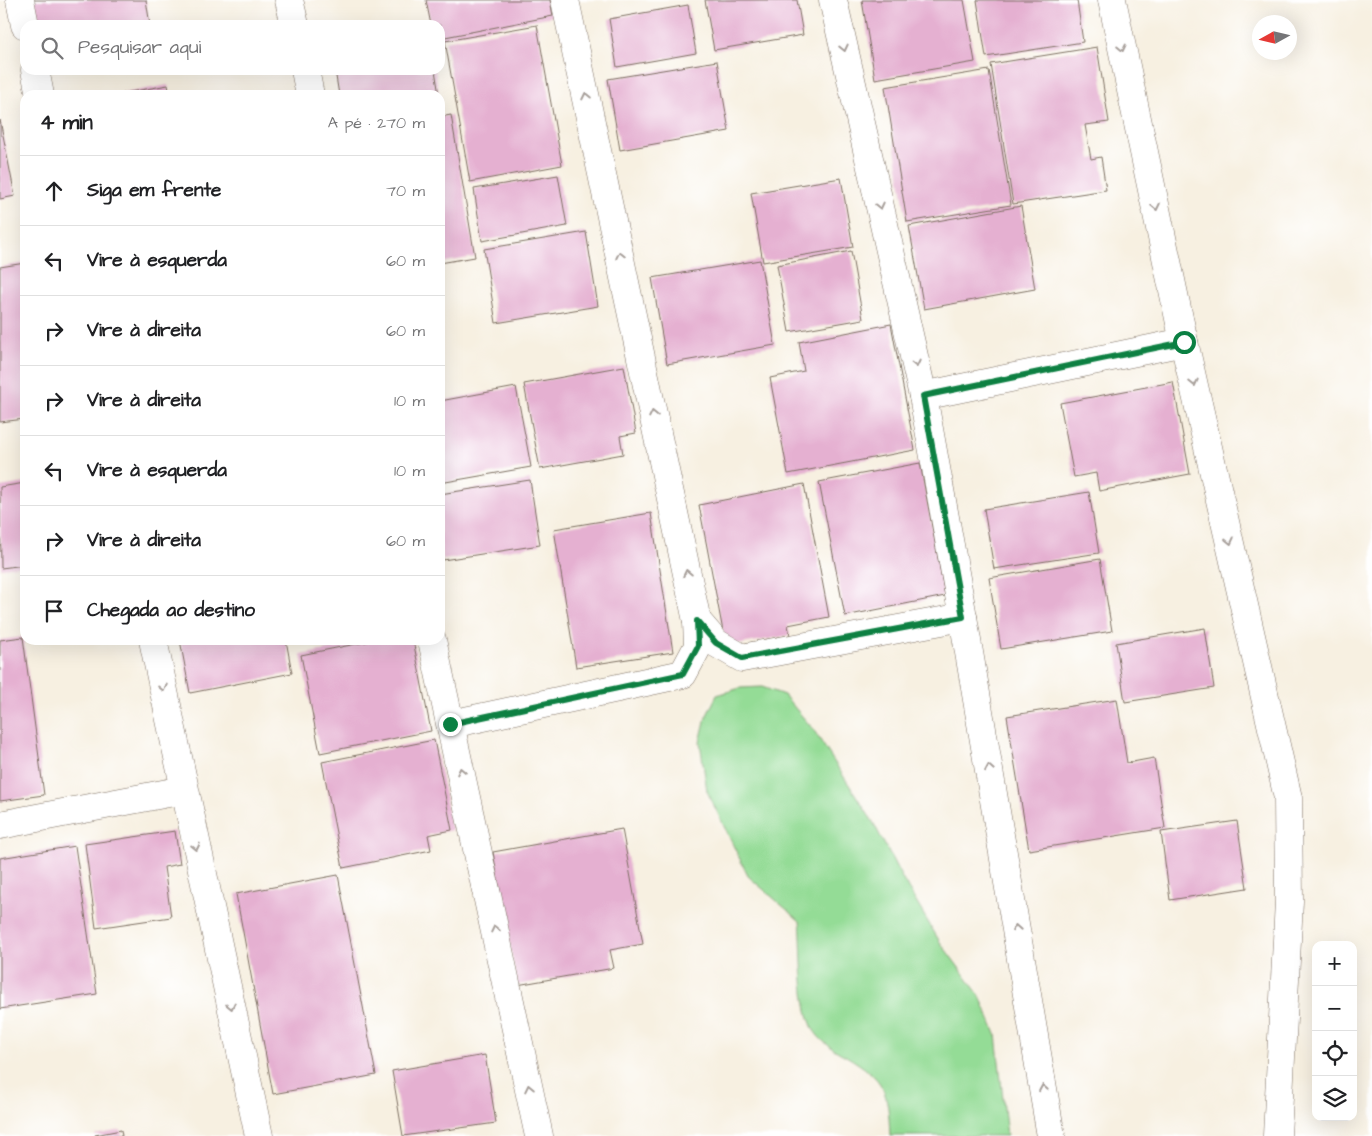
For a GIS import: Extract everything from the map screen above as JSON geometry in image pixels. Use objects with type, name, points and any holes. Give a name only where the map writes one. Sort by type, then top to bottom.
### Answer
[{"type":"street","points":[[20,0],[24,20]]},
{"type":"street","points":[[289,0],[294,20]]},
{"type":"street","points":[[450,724],[683,674],[698,646],[697,621],[565,0]]},
{"type":"street","points":[[833,0],[923,396],[963,617],[1051,1136]]},
{"type":"street","points":[[1112,0],[1184,342],[1288,798],[1289,901],[1277,1136]]},
{"type":"street","points":[[36,75],[39,90]]},
{"type":"street","points":[[305,75],[309,90]]},
{"type":"street","points":[[923,396],[1184,342]]},
{"type":"street","points":[[697,621],[716,643],[742,658],[963,617]]},
{"type":"street","points":[[154,645],[259,1136]]},
{"type":"street","points":[[433,645],[539,1136]]},
{"type":"street","points":[[0,825],[184,790]]},
{"type":"green space","points":[[762,687],[784,695],[813,729],[873,822],[903,880],[940,942],[980,996],[996,1034],[1007,1136],[890,1136],[886,1097],[877,1080],[859,1064],[824,1042],[812,1026],[803,981],[800,921],[748,876],[707,791],[700,742],[706,717],[717,695],[740,688]]},
{"type":"building","points":[[33,0],[146,0],[149,20],[37,20]]},
{"type":"building","points":[[426,0],[550,0],[553,16],[445,37],[445,20],[430,20]]},
{"type":"building","points":[[705,0],[797,0],[803,35],[714,50]]},
{"type":"building","points":[[862,0],[964,0],[975,62],[875,79]]},
{"type":"building","points":[[977,0],[1077,0],[1083,42],[986,57]]},
{"type":"building","points":[[688,5],[696,53],[617,67],[609,19]]},
{"type":"building","points":[[537,25],[562,165],[470,182],[445,41]]},
{"type":"building","points":[[1097,47],[1109,122],[1085,125],[1091,159],[1101,157],[1106,190],[1013,204],[991,64]]},
{"type":"building","points":[[717,61],[729,131],[620,150],[608,79]]},
{"type":"building","points":[[989,70],[1011,205],[907,222],[885,87]]},
{"type":"building","points":[[336,75],[436,75],[438,90],[338,90]]},
{"type":"building","points":[[168,85],[169,90],[141,90]]},
{"type":"building","points":[[451,115],[475,257],[445,262],[445,116]]},
{"type":"building","points":[[0,120],[15,196],[0,199]]},
{"type":"building","points":[[558,175],[567,226],[482,241],[474,189]]},
{"type":"building","points":[[841,178],[853,247],[763,262],[751,193]]},
{"type":"building","points":[[1021,206],[1035,289],[924,309],[909,226]]},
{"type":"building","points":[[586,232],[598,306],[496,323],[484,249]]},
{"type":"building","points":[[851,251],[863,319],[789,332],[777,265]]},
{"type":"building","points":[[760,260],[775,345],[667,364],[652,278]]},
{"type":"building","points":[[20,264],[20,420],[0,422],[0,267]]},
{"type":"building","points":[[891,324],[915,450],[788,474],[770,378],[804,371],[799,342]]},
{"type":"building","points":[[624,366],[636,433],[620,436],[623,454],[540,469],[524,384]]},
{"type":"building","points":[[1173,382],[1190,474],[1099,491],[1096,473],[1074,477],[1060,403]]},
{"type":"building","points":[[516,387],[531,467],[445,482],[445,400]]},
{"type":"building","points":[[920,463],[945,596],[845,616],[819,482]]},
{"type":"building","points":[[530,480],[540,545],[445,560],[445,493]]},
{"type":"building","points":[[20,484],[20,566],[1,568],[0,487]]},
{"type":"building","points":[[804,484],[829,617],[788,625],[790,635],[726,647],[699,505]]},
{"type":"building","points":[[1089,492],[1099,553],[994,569],[984,509]]},
{"type":"building","points":[[651,513],[673,652],[576,667],[554,529]]},
{"type":"building","points":[[1100,559],[1112,631],[1001,649],[989,578]]},
{"type":"building","points":[[1205,628],[1214,688],[1125,702],[1116,643]]},
{"type":"building","points":[[20,637],[20,645],[24,645],[44,795],[0,801],[0,640]]},
{"type":"building","points":[[181,645],[287,645],[292,673],[190,693]]},
{"type":"building","points":[[351,645],[414,645],[431,731],[320,753],[301,655]]},
{"type":"building","points":[[1117,699],[1127,763],[1154,758],[1165,828],[1029,850],[1007,716]]},
{"type":"building","points":[[434,740],[452,830],[428,835],[431,850],[343,868],[322,762]]},
{"type":"building","points":[[1237,821],[1247,888],[1170,900],[1161,832]]},
{"type":"building","points":[[622,829],[643,944],[610,950],[614,968],[517,985],[493,852]]},
{"type":"building","points":[[175,831],[180,864],[164,867],[171,917],[96,928],[85,844]]},
{"type":"building","points":[[75,846],[97,994],[0,1009],[0,858]]},
{"type":"building","points":[[338,875],[376,1075],[273,1094],[236,894]]},
{"type":"building","points":[[485,1055],[496,1123],[403,1136],[392,1071]]},
{"type":"building","points":[[121,1130],[122,1136],[95,1136],[95,1135]]},
{"type":"route","points":[[450,724],[683,674],[698,646],[697,621],[716,643],[742,658],[963,617],[923,396],[1184,342]]}]
